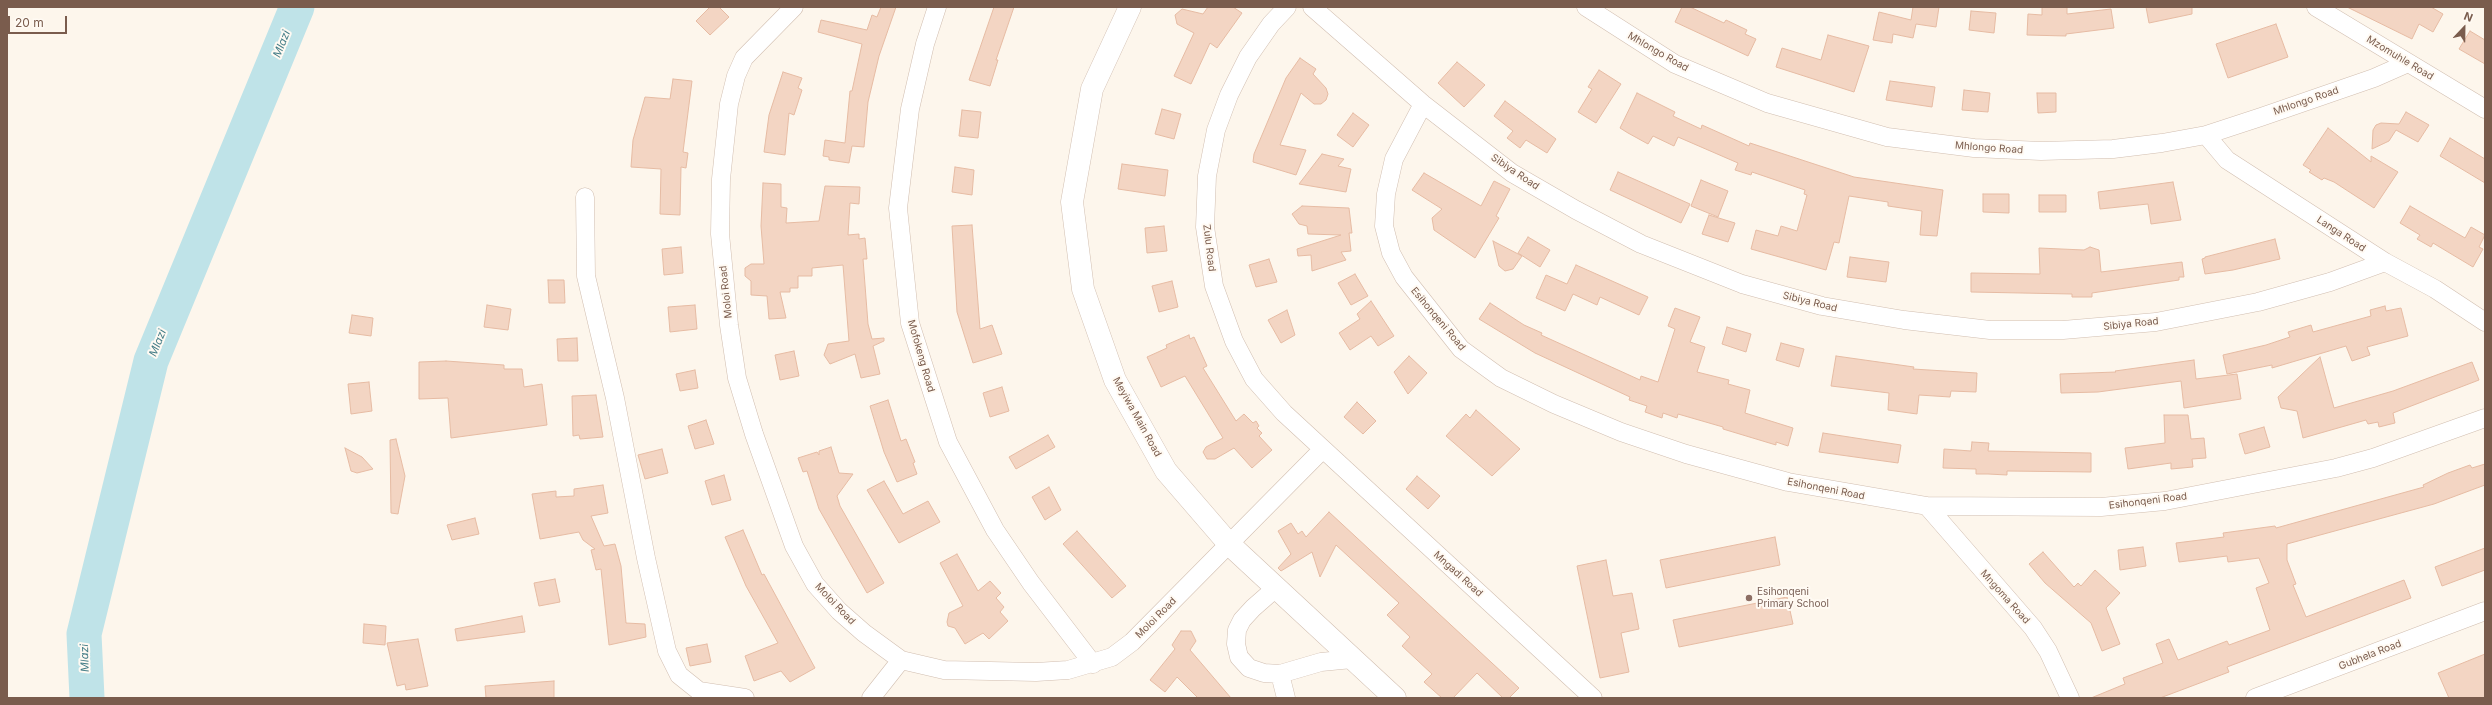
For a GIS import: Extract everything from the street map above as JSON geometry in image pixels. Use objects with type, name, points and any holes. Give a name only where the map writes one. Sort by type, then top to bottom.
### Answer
[{"type":"street","name":"Moloi Road","points":[[794,7],[744,58],[736,76],[729,104],[721,179],[720,234],[729,325],[738,378],[775,494],[794,546],[815,584],[839,611],[901,660],[944,670],[1036,672],[1068,670],[1093,664],[1112,657],[1132,642],[1322,450]]},
{"type":"street","name":"Mofokeng Road","points":[[938,7],[925,44],[910,109],[898,208],[910,323],[948,442],[995,530],[1031,583],[1093,664]]},
{"type":"street","name":"Meyiwa Main Road","points":[[1130,7],[1092,89],[1072,202],[1083,289],[1115,380],[1162,464],[1229,544],[1277,587],[1352,660],[1395,698]]},
{"type":"street","name":"Zulu Road","points":[[1288,7],[1271,24],[1248,56],[1229,95],[1216,130],[1206,176],[1205,227],[1214,286],[1234,341],[1254,379],[1284,413],[1322,450]]},
{"type":"street","name":"Sibiya Road","points":[[1312,7],[1423,104],[1512,173],[1576,210],[1641,244],[1742,284],[1822,306],[1904,320],[1990,330],[2063,330],[2156,322],[2258,302],[2330,282],[2385,262]]},
{"type":"street","name":"Mhlongo Road","points":[[1586,7],[1682,67],[1767,103],[1887,137],[1974,148],[2041,151],[2113,149],[2162,144],[2206,135],[2374,78],[2408,63]]},
{"type":"street","name":"Mzomuhle Road","points":[[2316,7],[2485,109]]},
{"type":"street","name":"Esihonqeni Road","points":[[1423,104],[1394,159],[1386,194],[1384,226],[1391,253],[1404,277],[1461,349],[1501,378],[1554,404],[1622,432],[1686,454],[1788,482],[1927,506],[2101,507],[2165,501],[2336,468],[2373,458],[2485,418]]},
{"type":"street","name":"Langa Road","points":[[2206,135],[2227,160],[2385,262],[2435,289],[2485,322]]},
{"type":"street","points":[[585,196],[586,276],[615,398],[646,558],[667,651],[679,675],[699,692],[745,698]]},
{"type":"street","name":"Mngadi Road","points":[[1322,450],[1593,698]]},
{"type":"street","name":"Mngoma Road","points":[[1927,506],[2033,628],[2048,651],[2070,698]]},
{"type":"street","points":[[1277,587],[1242,620],[1237,630],[1236,644],[1239,657],[1249,668],[1264,673],[1280,674],[1321,662],[1352,660]]},
{"type":"street","name":"Gubhela Road","points":[[2255,698],[2485,611]]},
{"type":"street","points":[[871,698],[901,660]]},
{"type":"street","points":[[1280,674],[1286,698]]},
{"type":"building","points":[[710,7],[719,7],[729,17],[710,35],[696,21]]},
{"type":"building","points":[[881,7],[896,7],[879,56],[868,102],[864,147],[852,146],[849,163],[829,160],[829,157],[823,156],[825,140],[845,143],[850,91],[852,91],[862,44],[818,32],[821,20],[867,30],[872,15],[877,17]]},
{"type":"building","points":[[994,7],[1014,7],[996,60],[998,60],[990,86],[969,80]]},
{"type":"building","points":[[1208,7],[1233,7],[1242,13],[1217,48],[1210,43],[1191,84],[1174,76],[1194,33],[1177,24],[1175,15],[1182,9],[1203,14]]},
{"type":"building","points":[[1682,7],[1690,7],[1724,23],[1726,20],[1747,30],[1745,34],[1756,39],[1748,56],[1675,22]]},
{"type":"building","points":[[1913,7],[1939,7],[1936,27],[1916,24],[1913,38],[1893,34],[1892,43],[1873,40],[1879,12],[1911,20]]},
{"type":"building","points":[[2042,7],[2067,7],[2067,14],[2111,9],[2114,28],[2066,34],[2066,36],[2027,35],[2028,14],[2042,15]]},
{"type":"building","points":[[2146,7],[2192,7],[2192,14],[2149,23]]},
{"type":"building","points":[[2347,7],[2431,7],[2443,14],[2433,32],[2419,24],[2412,39]]},
{"type":"building","points":[[1971,11],[1996,13],[1994,33],[1969,30]]},
{"type":"building","points":[[2276,24],[2288,57],[2228,78],[2216,44]]},
{"type":"building","points":[[2470,31],[2485,40],[2485,64],[2459,49]]},
{"type":"building","points":[[1828,35],[1869,46],[1854,92],[1776,67],[1782,48],[1821,60]]},
{"type":"building","points":[[1300,58],[1316,69],[1313,74],[1326,88],[1328,94],[1326,100],[1321,104],[1314,104],[1301,93],[1280,145],[1306,150],[1296,175],[1253,162],[1254,154],[1286,78]]},
{"type":"building","points":[[1457,62],[1485,85],[1464,107],[1438,83]]},
{"type":"building","points":[[1599,70],[1621,84],[1596,123],[1578,112],[1592,89],[1588,87]]},
{"type":"building","points":[[783,72],[802,78],[798,88],[802,90],[794,115],[789,113],[785,155],[764,152],[769,115]]},
{"type":"building","points":[[673,79],[692,81],[683,152],[688,153],[686,168],[681,167],[680,215],[660,214],[661,169],[631,167],[633,140],[645,97],[670,99]]},
{"type":"building","points":[[1890,81],[1935,87],[1932,107],[1886,100]]},
{"type":"building","points":[[1964,90],[1990,93],[1988,112],[1962,110]]},
{"type":"building","points":[[1637,93],[1675,112],[1673,116],[1701,129],[1702,125],[1749,146],[1750,143],[1854,177],[1943,190],[1937,236],[1920,235],[1922,211],[1888,206],[1888,202],[1849,196],[1839,243],[1834,242],[1826,270],[1751,249],[1756,230],[1778,236],[1781,226],[1797,231],[1807,195],[1804,194],[1805,190],[1752,172],[1751,175],[1735,170],[1738,163],[1678,137],[1674,146],[1653,136],[1648,144],[1628,133],[1620,128]]},
{"type":"building","points":[[2037,93],[2056,93],[2056,112],[2038,113]]},
{"type":"building","points":[[1505,101],[1556,139],[1547,153],[1526,140],[1520,148],[1507,138],[1513,131],[1494,116]]},
{"type":"building","points":[[1162,109],[1181,114],[1174,139],[1155,134]]},
{"type":"building","points":[[962,110],[981,112],[978,138],[959,136]]},
{"type":"building","points":[[2406,112],[2429,125],[2418,142],[2396,130],[2389,141],[2372,149],[2373,130],[2376,125],[2381,123],[2399,124]]},
{"type":"building","points":[[1353,113],[1369,125],[1353,147],[1337,135]]},
{"type":"building","points":[[2328,128],[2371,162],[2371,156],[2398,172],[2374,208],[2334,182],[2324,178],[2322,180],[2309,172],[2311,170],[2303,165]]},
{"type":"building","points":[[2450,138],[2485,159],[2485,183],[2440,156]]},
{"type":"building","points":[[1322,154],[1344,159],[1338,166],[1351,169],[1346,192],[1299,184]]},
{"type":"building","points":[[1122,164],[1168,170],[1165,196],[1118,189]]},
{"type":"building","points":[[955,167],[974,170],[972,195],[952,192]]},
{"type":"building","points":[[1618,172],[1690,204],[1681,223],[1610,190]]},
{"type":"building","points":[[1424,173],[1481,206],[1494,181],[1510,189],[1496,216],[1499,218],[1475,258],[1434,230],[1432,218],[1442,209],[1412,190]]},
{"type":"building","points":[[1701,180],[1728,191],[1718,217],[1691,206]]},
{"type":"building","points":[[2173,182],[2181,220],[2151,224],[2148,204],[2100,209],[2098,192]]},
{"type":"building","points":[[763,183],[781,184],[781,207],[787,208],[786,223],[819,221],[825,186],[860,187],[859,204],[850,203],[848,235],[859,234],[859,239],[865,238],[867,259],[863,259],[868,324],[872,339],[884,338],[884,341],[873,346],[880,374],[861,378],[855,354],[830,364],[824,355],[828,344],[849,341],[843,265],[812,268],[812,276],[798,276],[798,288],[790,288],[790,292],[780,292],[786,318],[769,319],[767,296],[751,295],[751,281],[745,276],[745,268],[751,264],[764,264],[761,226]]},
{"type":"building","points":[[1983,194],[2009,194],[2009,213],[1983,212]]},
{"type":"building","points":[[2039,195],[2066,195],[2066,212],[2039,212]]},
{"type":"building","points":[[1302,206],[1349,208],[1352,233],[1349,233],[1351,251],[1341,252],[1346,260],[1312,271],[1311,255],[1298,256],[1297,249],[1341,235],[1308,234],[1307,226],[1299,224],[1292,214]]},
{"type":"building","points":[[2410,206],[2465,238],[2471,227],[2485,235],[2479,247],[2483,249],[2473,267],[2433,243],[2431,247],[2417,239],[2420,235],[2400,223]]},
{"type":"building","points":[[1709,215],[1735,223],[1728,242],[1702,234]]},
{"type":"building","points":[[972,225],[980,329],[992,325],[1002,354],[973,363],[957,312],[952,226]]},
{"type":"building","points":[[1164,226],[1167,251],[1147,253],[1145,228]]},
{"type":"building","points":[[1528,237],[1550,250],[1540,267],[1518,253]]},
{"type":"building","points":[[2275,239],[2280,259],[2233,270],[2205,274],[2202,259],[2205,257]]},
{"type":"building","points":[[1493,241],[1522,256],[1513,269],[1505,271],[1499,266]]},
{"type":"building","points":[[681,247],[683,273],[664,275],[662,249]]},
{"type":"building","points":[[2090,247],[2099,250],[2101,272],[2182,262],[2184,277],[2179,277],[2179,280],[2092,293],[2092,297],[2072,297],[2072,294],[1971,292],[1971,273],[2040,274],[2039,248],[2084,250]]},
{"type":"building","points":[[1850,257],[1889,262],[1886,282],[1847,277]]},
{"type":"building","points":[[1269,259],[1277,282],[1256,287],[1249,265]]},
{"type":"building","points":[[1576,265],[1648,297],[1639,315],[1600,297],[1597,305],[1573,294],[1565,311],[1536,298],[1546,275],[1567,284]]},
{"type":"building","points":[[1355,274],[1368,296],[1351,305],[1338,283]]},
{"type":"building","points":[[548,280],[564,280],[565,303],[549,303]]},
{"type":"building","points":[[1172,281],[1178,307],[1159,312],[1152,286]]},
{"type":"building","points":[[1371,301],[1394,336],[1378,346],[1371,336],[1350,350],[1339,333],[1360,319],[1357,314]]},
{"type":"building","points":[[1490,303],[1524,325],[1542,333],[1541,335],[1640,380],[1641,376],[1658,382],[1675,329],[1668,326],[1675,308],[1700,317],[1690,342],[1705,347],[1697,372],[1729,380],[1728,384],[1750,390],[1745,413],[1793,428],[1788,446],[1776,442],[1776,445],[1678,414],[1677,418],[1663,413],[1662,418],[1645,412],[1647,406],[1629,400],[1630,397],[1535,353],[1479,319]]},
{"type":"building","points":[[487,305],[511,309],[508,330],[484,327]]},
{"type":"building","points":[[695,305],[697,329],[670,332],[668,307]]},
{"type":"building","points":[[2385,306],[2386,311],[2401,308],[2408,336],[2367,347],[2370,355],[2352,361],[2346,346],[2272,368],[2272,365],[2227,374],[2223,355],[2266,345],[2290,337],[2288,332],[2311,325],[2313,332],[2371,316],[2370,310]]},
{"type":"building","points":[[1287,310],[1295,335],[1281,343],[1268,320]]},
{"type":"building","points":[[352,315],[373,318],[371,336],[349,333]]},
{"type":"building","points":[[1727,327],[1751,334],[1746,352],[1722,344]]},
{"type":"building","points":[[1189,335],[1190,339],[1194,337],[1207,366],[1203,368],[1236,421],[1244,414],[1253,423],[1256,421],[1259,426],[1257,428],[1262,433],[1259,436],[1272,450],[1252,468],[1234,448],[1215,459],[1207,459],[1203,452],[1206,447],[1223,438],[1185,376],[1161,387],[1147,357],[1167,348],[1166,345]]},
{"type":"building","points":[[577,338],[578,361],[558,361],[557,339]]},
{"type":"building","points":[[1781,343],[1804,349],[1799,367],[1776,360]]},
{"type":"building","points":[[794,351],[799,376],[780,380],[775,355]]},
{"type":"building","points":[[1409,356],[1427,373],[1408,394],[1394,372]]},
{"type":"building","points":[[1836,356],[1914,367],[1913,369],[1977,373],[1976,392],[1951,391],[1950,397],[1919,395],[1917,414],[1888,410],[1889,393],[1831,386]]},
{"type":"building","points":[[2320,357],[2334,408],[2393,391],[2472,362],[2479,380],[2393,413],[2395,423],[2379,427],[2378,422],[2368,424],[2366,420],[2303,438],[2297,411],[2281,408],[2278,397]]},
{"type":"building","points":[[2194,360],[2196,379],[2237,374],[2241,399],[2184,408],[2181,381],[2098,392],[2061,393],[2060,374],[2116,372],[2115,371]]},
{"type":"building","points":[[446,361],[504,365],[504,369],[522,369],[524,387],[542,384],[547,425],[451,438],[448,398],[419,399],[419,362]]},
{"type":"building","points":[[695,370],[698,388],[680,391],[676,374]]},
{"type":"building","points":[[369,382],[372,411],[351,414],[348,384]]},
{"type":"building","points":[[1002,387],[1009,411],[990,417],[983,393]]},
{"type":"building","points":[[596,395],[603,437],[580,439],[579,435],[573,436],[572,396]]},
{"type":"building","points":[[888,400],[901,441],[906,439],[915,462],[913,463],[917,474],[897,482],[884,452],[870,406]]},
{"type":"building","points":[[1357,402],[1376,421],[1363,434],[1344,417]]},
{"type":"building","points":[[1476,410],[1520,449],[1492,476],[1446,436],[1466,414],[1470,418]]},
{"type":"building","points":[[2164,415],[2188,415],[2191,439],[2204,438],[2206,458],[2192,459],[2193,467],[2171,469],[2171,463],[2128,469],[2125,448],[2165,443]]},
{"type":"building","points":[[706,420],[714,444],[695,449],[688,426]]},
{"type":"building","points":[[2264,427],[2270,447],[2245,454],[2239,434]]},
{"type":"building","points":[[1823,433],[1901,445],[1898,463],[1819,452]]},
{"type":"building","points":[[1048,435],[1055,447],[1016,469],[1009,457]]},
{"type":"building","points":[[396,439],[405,476],[398,514],[391,513],[390,440]]},
{"type":"building","points":[[1972,442],[1989,443],[1988,451],[2091,453],[2091,472],[2007,471],[2007,475],[1976,474],[1976,469],[1943,468],[1944,449],[1971,451]]},
{"type":"building","points":[[831,447],[839,473],[853,474],[837,496],[840,506],[884,583],[867,593],[819,509],[807,471],[803,472],[798,458],[817,452],[819,455],[819,451]]},
{"type":"building","points":[[345,448],[362,457],[373,469],[357,473],[351,471]]},
{"type":"building","points":[[662,449],[668,473],[645,479],[638,455]]},
{"type":"building","points":[[2485,464],[2485,485],[2434,504],[2287,544],[2287,560],[2296,584],[2293,585],[2306,617],[2404,580],[2411,598],[2227,667],[2229,672],[2160,698],[2091,698],[2125,684],[2123,678],[2163,663],[2156,644],[2169,639],[2178,660],[2227,641],[2229,645],[2270,630],[2256,588],[2269,583],[2259,558],[2228,562],[2227,556],[2179,562],[2176,543],[2224,537],[2223,533],[2275,526],[2276,528],[2424,487],[2423,485],[2448,473],[2470,465],[2472,468]]},
{"type":"building","points":[[724,475],[731,500],[712,505],[705,481]]},
{"type":"building","points":[[1417,476],[1440,496],[1428,509],[1406,489]]},
{"type":"building","points":[[884,481],[903,514],[928,501],[940,522],[899,543],[867,490]]},
{"type":"building","points":[[603,485],[608,513],[591,516],[604,546],[615,544],[621,566],[626,623],[645,624],[646,637],[609,645],[601,569],[596,570],[591,550],[595,549],[583,540],[579,532],[540,539],[532,494],[556,491],[556,497],[574,496],[574,489]]},
{"type":"building","points":[[1049,487],[1061,510],[1045,520],[1032,497]]},
{"type":"building","points":[[1329,512],[1519,688],[1509,698],[1503,698],[1477,673],[1453,698],[1442,698],[1424,682],[1432,674],[1402,646],[1410,637],[1387,615],[1399,603],[1336,545],[1320,577],[1312,552],[1281,571],[1278,568],[1291,554],[1278,531],[1291,523],[1298,534],[1302,531],[1306,537]]},
{"type":"building","points":[[475,518],[479,534],[452,540],[447,525]]},
{"type":"building","points":[[743,530],[762,575],[764,574],[815,668],[790,682],[781,671],[754,681],[745,656],[778,643],[746,586],[725,537]]},
{"type":"building","points":[[1077,531],[1126,586],[1112,598],[1063,544]]},
{"type":"building","points":[[1775,537],[1780,565],[1666,588],[1660,560]]},
{"type":"building","points":[[2143,547],[2146,566],[2120,570],[2118,550]]},
{"type":"building","points":[[2485,548],[2485,570],[2442,586],[2435,567]]},
{"type":"building","points":[[2043,552],[2074,587],[2078,583],[2081,586],[2095,570],[2120,593],[2106,608],[2120,644],[2102,651],[2091,623],[2045,583],[2029,564]]},
{"type":"building","points":[[957,554],[978,591],[990,581],[1001,593],[996,598],[1004,607],[1000,612],[1008,621],[989,639],[983,633],[965,644],[955,628],[948,626],[947,622],[949,613],[963,606],[940,563]]},
{"type":"building","points":[[1606,560],[1613,596],[1632,593],[1639,629],[1621,633],[1629,672],[1600,678],[1577,566]]},
{"type":"building","points":[[555,579],[560,602],[539,606],[534,583]]},
{"type":"building","points":[[1787,597],[1793,624],[1679,647],[1673,620]]},
{"type":"building","points":[[522,616],[525,632],[457,641],[455,629]]},
{"type":"building","points":[[364,624],[386,626],[385,645],[363,643]]},
{"type":"building","points":[[1181,631],[1191,631],[1196,641],[1190,650],[1231,698],[1198,698],[1177,677],[1165,692],[1150,680],[1175,649],[1172,645]]},
{"type":"building","points":[[418,639],[428,686],[406,690],[405,684],[397,686],[387,643]]},
{"type":"building","points":[[707,644],[711,662],[690,666],[686,648]]},
{"type":"building","points":[[2485,654],[2485,698],[2449,698],[2438,673]]},
{"type":"building","points":[[554,681],[554,698],[486,698],[485,686]]},
{"type":"waterway","name":"Mlazi","points":[[87,698],[84,634],[151,361],[297,7]]},
{"type":"place","name":"Esihonqeni Primary School","points":[[1749,598]]}]
